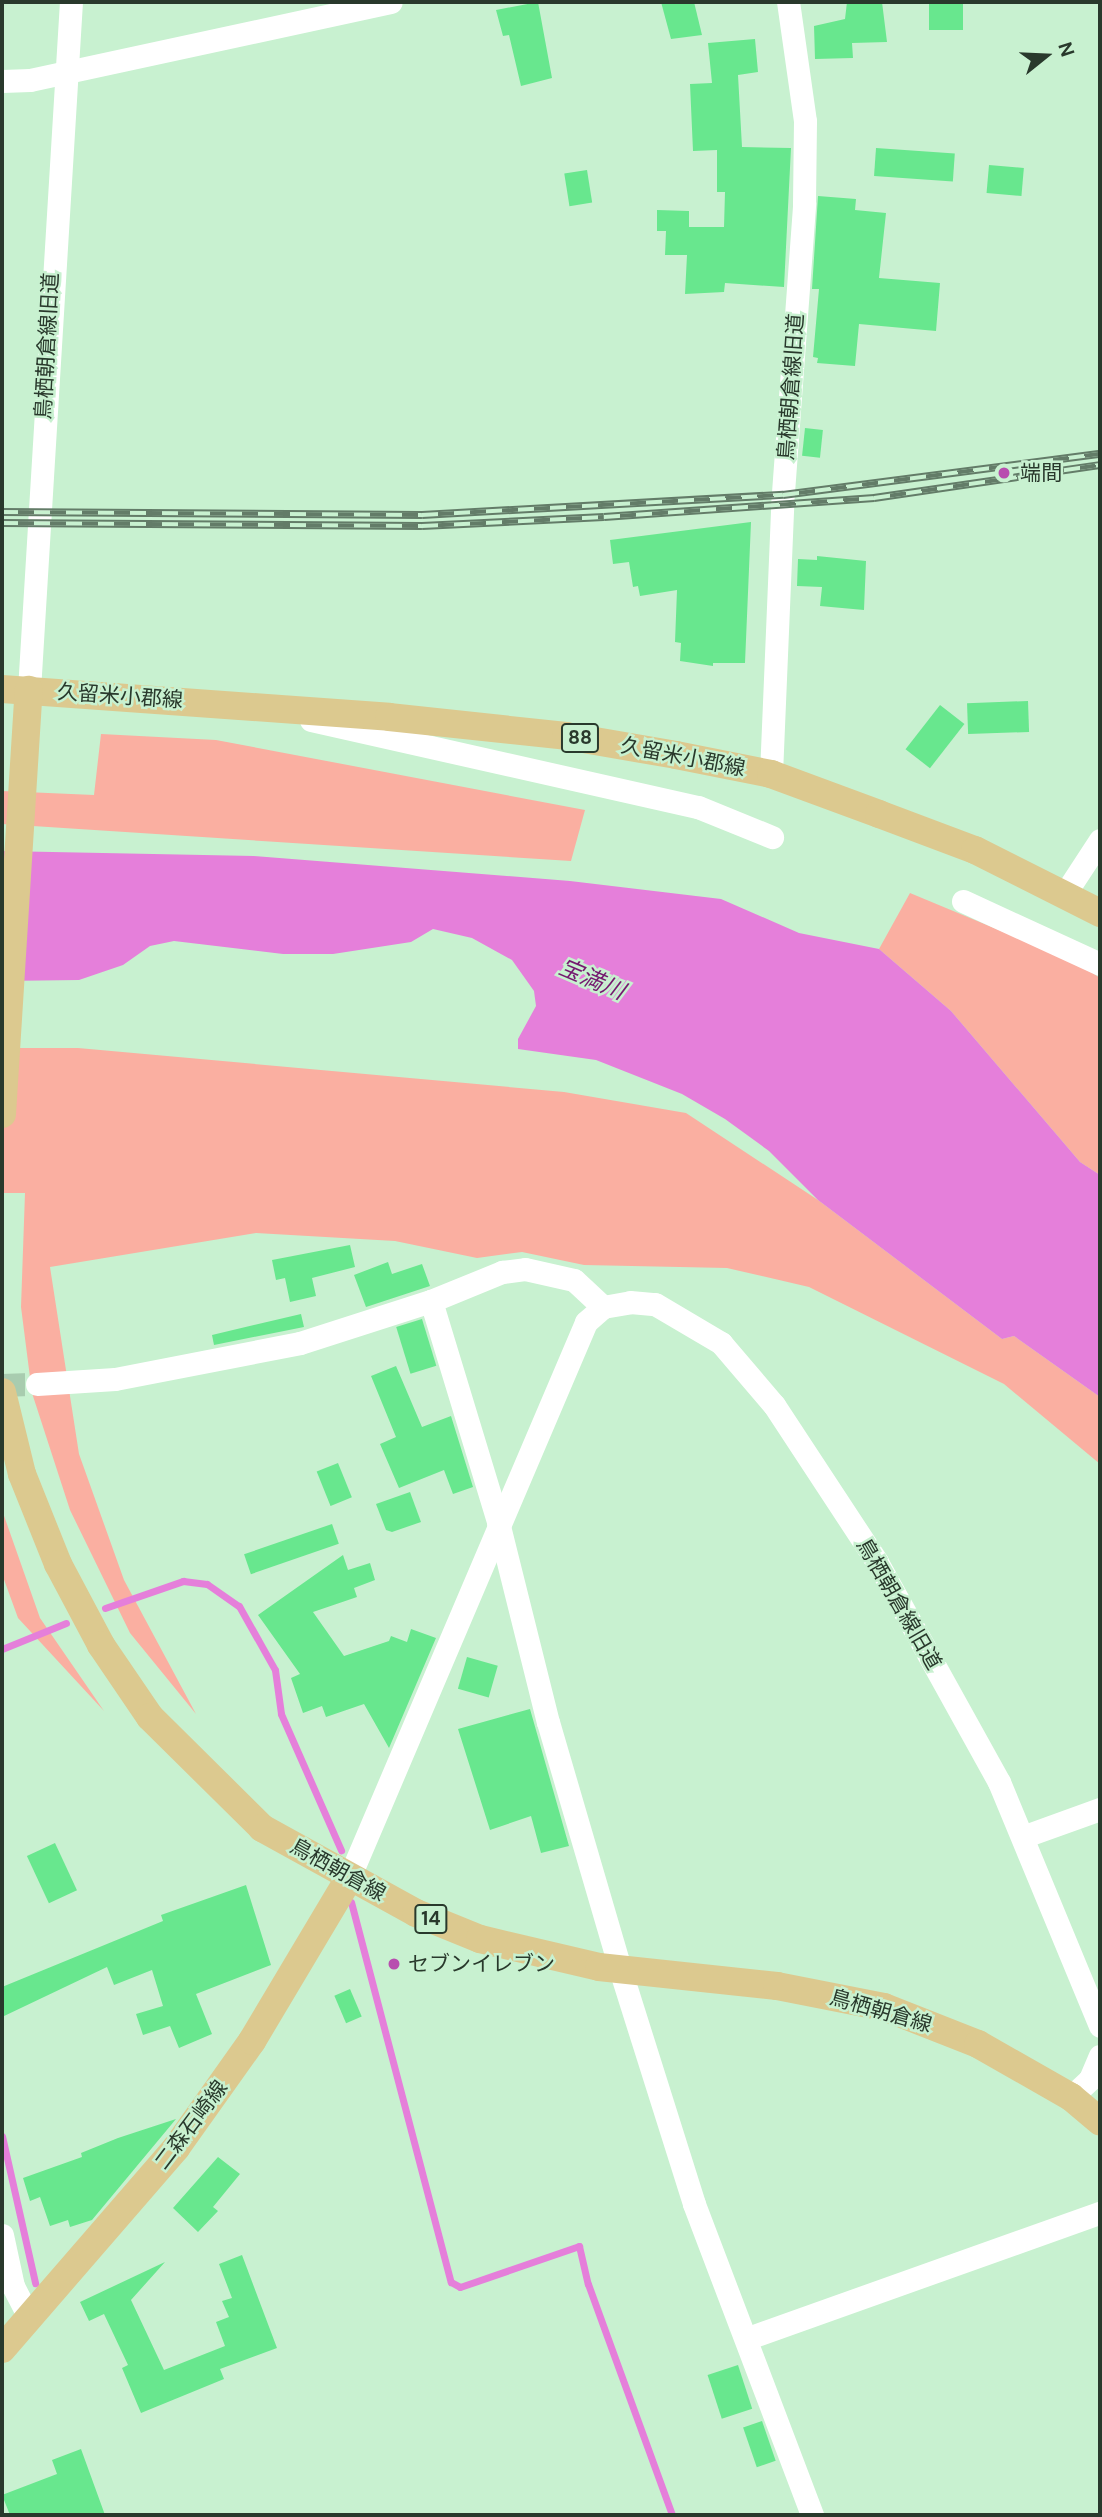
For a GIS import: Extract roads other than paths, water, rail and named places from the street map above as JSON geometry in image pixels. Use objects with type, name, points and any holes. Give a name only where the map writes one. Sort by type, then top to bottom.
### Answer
[{"type":"main road","name":"久留米小郡線","points":[[15,690],[244,705],[566,736],[771,774],[975,850],[1066,892],[1100,913]]},
{"type":"main road","points":[[2,1114],[22,767],[15,690]]},
{"type":"main road","name":"鳥栖朝倉線","points":[[2,1392],[22,1474],[58,1564],[101,1645],[150,1717],[262,1828],[349,1878],[480,1939],[620,1969],[777,1986],[884,2007],[978,2044],[1071,2097],[1100,2121]]},
{"type":"main road","name":"二森石崎線","points":[[2,2349],[176,2148],[252,2041],[349,1878]]},
{"type":"street","name":"鳥栖朝倉線旧道","points":[[15,690],[35,576],[66,42],[71,2]]},
{"type":"street","points":[[2,82],[68,72],[391,2]]},
{"type":"street","name":"鳥栖朝倉線旧道","points":[[771,774],[782,506],[804,203],[805,121],[788,2]]},
{"type":"street","points":[[244,705],[698,807],[772,837]]},
{"type":"street","points":[[1066,892],[1100,840]]},
{"type":"street","points":[[963,901],[1100,964]]},
{"type":"street","points":[[37,1384],[116,1379],[300,1343],[431,1301],[502,1272],[525,1269],[574,1280],[595,1315],[498,1522],[408,1748],[349,1878]]},
{"type":"street","points":[[431,1301],[498,1522],[548,1722],[620,1969],[694,2204],[748,2338],[812,2515]]},
{"type":"street","name":"鳥栖朝倉線旧道","points":[[595,1315],[630,1302],[655,1304],[696,1325],[721,1343],[774,1405],[877,1562],[1025,1836],[1100,2026]]},
{"type":"street","points":[[1025,1836],[1100,1809]]},
{"type":"street","points":[[1071,2097],[1090,2079],[1100,2056]]},
{"type":"street","points":[[748,2338],[1100,2213]]},
{"type":"street","points":[[2,2235],[13,2286],[29,2318]]},
{"type":"water","name":"宝満川","points":[[2,851],[254,856],[570,881],[721,899],[799,933],[879,949],[951,1011],[1080,1162],[1100,1175],[1100,1397],[1014,1336],[1002,1339],[818,1200],[769,1151],[725,1119],[682,1094],[596,1060],[518,1049],[518,1039],[536,1006],[534,991],[512,960],[472,938],[433,929],[411,942],[333,954],[283,954],[174,941],[150,946],[123,965],[79,980],[2,981]]},
{"type":"waterway","points":[[105,1608],[183,1581],[207,1584],[239,1606],[275,1670],[281,1714],[341,1850]]},
{"type":"waterway","points":[[2,1649],[66,1623]]},
{"type":"waterway","points":[[351,1902],[451,2282],[460,2287],[579,2246],[588,2284],[672,2515]]},
{"type":"waterway","points":[[2,2136],[35,2283]]},
{"type":"tunnel","points":[[2,1385],[37,1384]]},
{"type":"railway","points":[[2,512],[422,515],[783,495],[1100,454]]},
{"type":"railway","points":[[2,523],[422,526],[604,517],[874,498],[1100,465]]},
{"type":"place","name":"端間","points":[[1004,473]]},
{"type":"place","name":"セブンイレブン","points":[[394,1964]]}]
